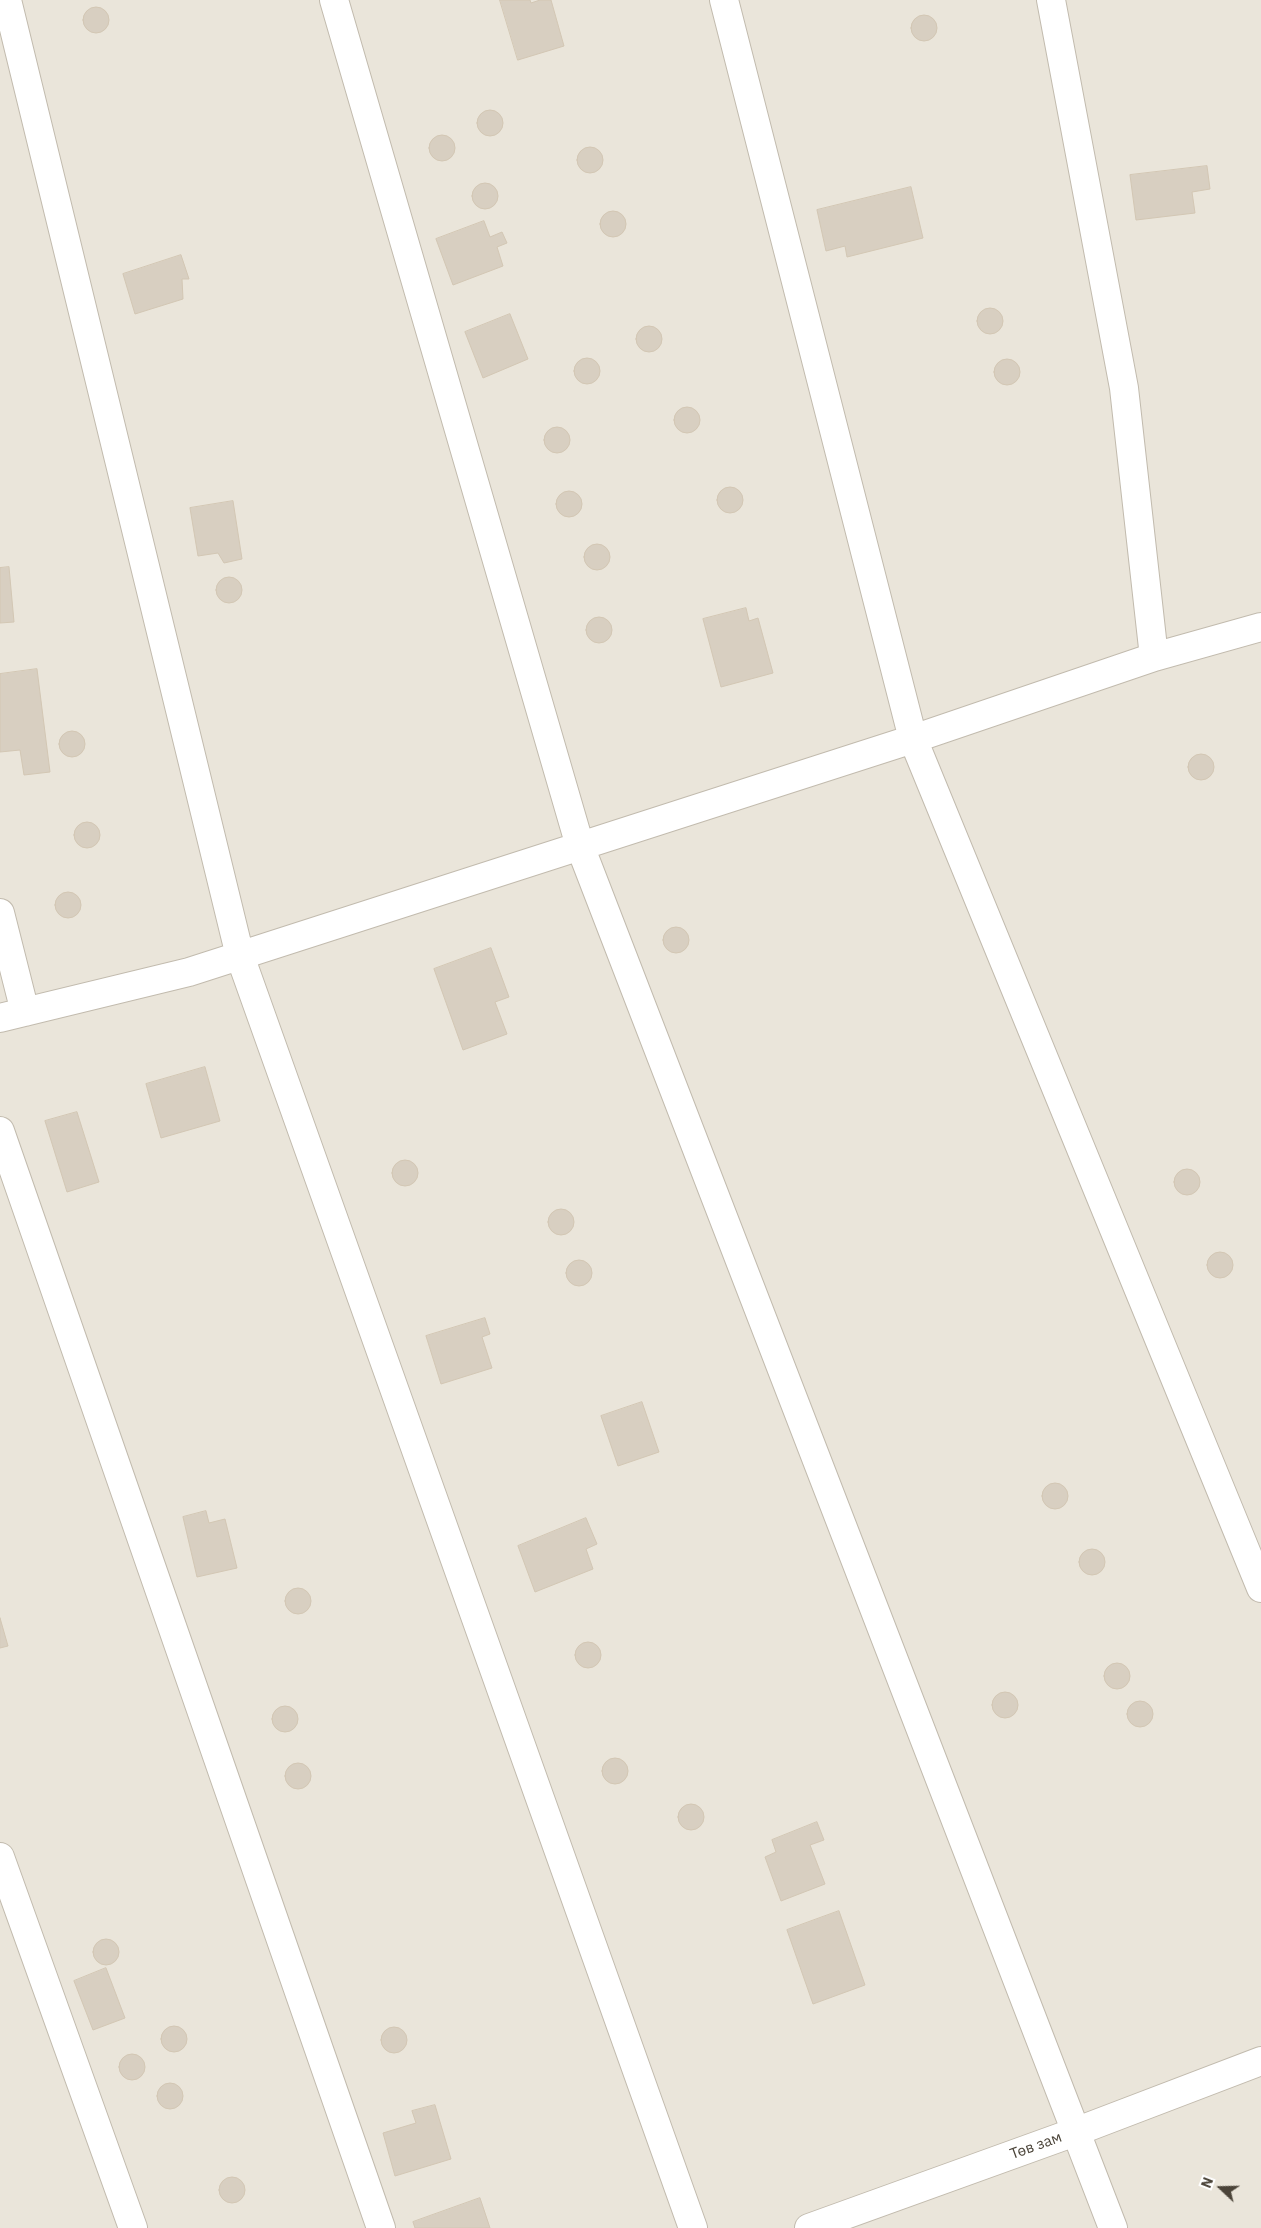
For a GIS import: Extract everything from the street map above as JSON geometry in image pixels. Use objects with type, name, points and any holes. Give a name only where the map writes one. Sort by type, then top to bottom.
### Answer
[{"type":"street","points":[[7,0],[240,956],[693,2228]]},
{"type":"street","points":[[334,0],[580,846],[1113,2228]]},
{"type":"street","points":[[724,0],[913,740],[1261,1588]]},
{"type":"street","points":[[1051,0],[1124,388],[1154,657]]},
{"type":"street","points":[[0,913],[12,1015],[189,972],[913,740],[1154,657],[1261,627]]},
{"type":"street","points":[[0,1131],[381,2228]]},
{"type":"street","points":[[0,1857],[133,2228]]},
{"type":"street","name":"Төв зам","points":[[809,2228],[845,2222],[1261,2061]]},
{"type":"shaded area","points":[[0,0],[1261,0],[1261,2228],[0,2228]]},
{"type":"building","points":[[500,0],[530,0],[531,3],[540,0],[551,0],[564,46],[518,60]]},
{"type":"building","points":[[96,7],[105,11],[109,20],[105,29],[96,33],[87,29],[83,20],[87,11]]},
{"type":"building","points":[[924,15],[933,19],[937,28],[933,37],[924,41],[915,37],[911,28],[915,19]]},
{"type":"building","points":[[490,110],[499,114],[503,123],[499,132],[490,136],[481,132],[477,123],[481,114]]},
{"type":"building","points":[[442,135],[451,139],[455,148],[451,157],[442,161],[433,157],[429,148],[433,139]]},
{"type":"building","points":[[590,147],[599,151],[603,160],[599,169],[590,173],[581,169],[577,160],[581,151]]},
{"type":"building","points":[[1207,166],[1210,189],[1192,192],[1195,213],[1136,220],[1130,175]]},
{"type":"building","points":[[485,183],[494,187],[498,196],[494,205],[485,209],[476,205],[472,196],[476,187]]},
{"type":"building","points":[[911,187],[923,238],[847,257],[845,246],[826,251],[817,210]]},
{"type":"building","points":[[613,211],[622,215],[626,224],[622,233],[613,237],[604,233],[600,224],[604,215]]},
{"type":"building","points":[[484,221],[490,237],[502,232],[507,243],[497,247],[503,266],[453,285],[436,239]]},
{"type":"building","points":[[181,255],[189,279],[182,279],[183,299],[135,314],[123,274]]},
{"type":"building","points":[[990,308],[999,312],[1003,321],[999,330],[990,334],[981,330],[977,321],[981,312]]},
{"type":"building","points":[[510,314],[528,359],[483,378],[465,332]]},
{"type":"building","points":[[649,326],[658,330],[662,339],[658,348],[649,352],[640,348],[636,339],[640,330]]},
{"type":"building","points":[[587,358],[596,362],[600,371],[596,380],[587,384],[578,380],[574,371],[578,362]]},
{"type":"building","points":[[1007,359],[1016,363],[1020,372],[1016,381],[1007,385],[998,381],[994,372],[998,363]]},
{"type":"building","points":[[687,407],[696,411],[700,420],[696,429],[687,433],[678,429],[674,420],[678,411]]},
{"type":"building","points":[[557,427],[566,431],[570,440],[566,449],[557,453],[548,449],[544,440],[548,431]]},
{"type":"building","points":[[730,487],[739,491],[743,500],[739,509],[730,513],[721,509],[717,500],[721,491]]},
{"type":"building","points":[[569,491],[578,495],[582,504],[578,513],[569,517],[560,513],[556,504],[560,495]]},
{"type":"building","points":[[233,501],[242,559],[224,563],[218,553],[198,556],[190,508]]},
{"type":"building","points":[[597,544],[606,548],[610,557],[606,566],[597,570],[588,566],[584,557],[588,548]]},
{"type":"building","points":[[9,567],[14,622],[0,623],[0,568]]},
{"type":"building","points":[[229,577],[238,581],[242,590],[238,599],[229,603],[220,599],[216,590],[220,581]]},
{"type":"building","points":[[746,608],[749,621],[758,618],[773,673],[721,687],[703,619]]},
{"type":"building","points":[[599,617],[608,621],[612,630],[608,639],[599,643],[590,639],[586,630],[590,621]]},
{"type":"building","points":[[37,669],[50,772],[24,775],[20,750],[0,752],[0,674]]},
{"type":"building","points":[[72,731],[81,735],[85,744],[81,753],[72,757],[63,753],[59,744],[63,735]]},
{"type":"building","points":[[1201,754],[1210,758],[1214,767],[1210,776],[1201,780],[1192,776],[1188,767],[1192,758]]},
{"type":"building","points":[[87,822],[96,826],[100,835],[96,844],[87,848],[78,844],[74,835],[78,826]]},
{"type":"building","points":[[68,892],[77,896],[81,905],[77,914],[68,918],[59,914],[55,905],[59,896]]},
{"type":"building","points":[[676,927],[685,931],[689,940],[685,949],[676,953],[667,949],[663,940],[667,931]]},
{"type":"building","points":[[491,948],[509,997],[495,1002],[507,1034],[463,1050],[434,969]]},
{"type":"building","points":[[205,1067],[220,1121],[161,1138],[146,1084]]},
{"type":"building","points":[[77,1112],[99,1182],[67,1192],[45,1121]]},
{"type":"building","points":[[405,1160],[414,1164],[418,1173],[414,1182],[405,1186],[396,1182],[392,1173],[396,1164]]},
{"type":"building","points":[[1187,1169],[1196,1173],[1200,1182],[1196,1191],[1187,1195],[1178,1191],[1174,1182],[1178,1173]]},
{"type":"building","points":[[561,1209],[570,1213],[574,1222],[570,1231],[561,1235],[552,1231],[548,1222],[552,1213]]},
{"type":"building","points":[[1220,1252],[1229,1256],[1233,1265],[1229,1274],[1220,1278],[1211,1274],[1207,1265],[1211,1256]]},
{"type":"building","points":[[579,1260],[588,1264],[592,1273],[588,1282],[579,1286],[570,1282],[566,1273],[570,1264]]},
{"type":"building","points":[[485,1318],[490,1334],[482,1337],[492,1368],[441,1384],[426,1336]]},
{"type":"building","points":[[642,1402],[659,1452],[618,1466],[601,1416]]},
{"type":"building","points":[[1055,1483],[1064,1487],[1068,1496],[1064,1505],[1055,1509],[1046,1505],[1042,1496],[1046,1487]]},
{"type":"building","points":[[206,1511],[209,1523],[225,1519],[237,1568],[197,1577],[183,1517]]},
{"type":"building","points":[[586,1518],[597,1544],[586,1549],[593,1569],[535,1592],[518,1546]]},
{"type":"building","points":[[1092,1549],[1101,1553],[1105,1562],[1101,1571],[1092,1575],[1083,1571],[1079,1562],[1083,1553]]},
{"type":"building","points":[[298,1588],[307,1592],[311,1601],[307,1610],[298,1614],[289,1610],[285,1601],[289,1592]]},
{"type":"building","points":[[0,1618],[8,1646],[0,1648]]},
{"type":"building","points":[[588,1642],[597,1646],[601,1655],[597,1664],[588,1668],[579,1664],[575,1655],[579,1646]]},
{"type":"building","points":[[1117,1663],[1126,1667],[1130,1676],[1126,1685],[1117,1689],[1108,1685],[1104,1676],[1108,1667]]},
{"type":"building","points":[[1005,1692],[1014,1696],[1018,1705],[1014,1714],[1005,1718],[996,1714],[992,1705],[996,1696]]},
{"type":"building","points":[[1140,1701],[1149,1705],[1153,1714],[1149,1723],[1140,1727],[1131,1723],[1127,1714],[1131,1705]]},
{"type":"building","points":[[285,1706],[294,1710],[298,1719],[294,1728],[285,1732],[276,1728],[272,1719],[276,1710]]},
{"type":"building","points":[[615,1758],[624,1762],[628,1771],[624,1780],[615,1784],[606,1780],[602,1771],[606,1762]]},
{"type":"building","points":[[298,1763],[307,1767],[311,1776],[307,1785],[298,1789],[289,1785],[285,1776],[289,1767]]},
{"type":"building","points":[[691,1804],[700,1808],[704,1817],[700,1826],[691,1830],[682,1826],[678,1817],[682,1808]]},
{"type":"building","points":[[817,1822],[824,1840],[810,1845],[825,1884],[781,1901],[765,1857],[776,1852],[772,1840]]},
{"type":"building","points":[[839,1911],[865,1985],[813,2004],[787,1930]]},
{"type":"building","points":[[106,1939],[115,1943],[119,1952],[115,1961],[106,1965],[97,1961],[93,1952],[97,1943]]},
{"type":"building","points":[[106,1968],[125,2018],[93,2030],[74,1981]]},
{"type":"building","points":[[174,2026],[183,2030],[187,2039],[183,2048],[174,2052],[165,2048],[161,2039],[165,2030]]},
{"type":"building","points":[[394,2027],[403,2031],[407,2040],[403,2049],[394,2053],[385,2049],[381,2040],[385,2031]]},
{"type":"building","points":[[132,2054],[141,2058],[145,2067],[141,2076],[132,2080],[123,2076],[119,2067],[123,2058]]},
{"type":"building","points":[[170,2083],[179,2087],[183,2096],[179,2105],[170,2109],[161,2105],[157,2096],[161,2087]]},
{"type":"building","points":[[435,2105],[451,2159],[395,2176],[383,2133],[416,2123],[412,2111]]},
{"type":"building","points":[[232,2177],[241,2181],[245,2190],[241,2199],[232,2203],[223,2199],[219,2190],[223,2181]]},
{"type":"building","points":[[480,2198],[490,2228],[415,2228],[413,2222]]}]
